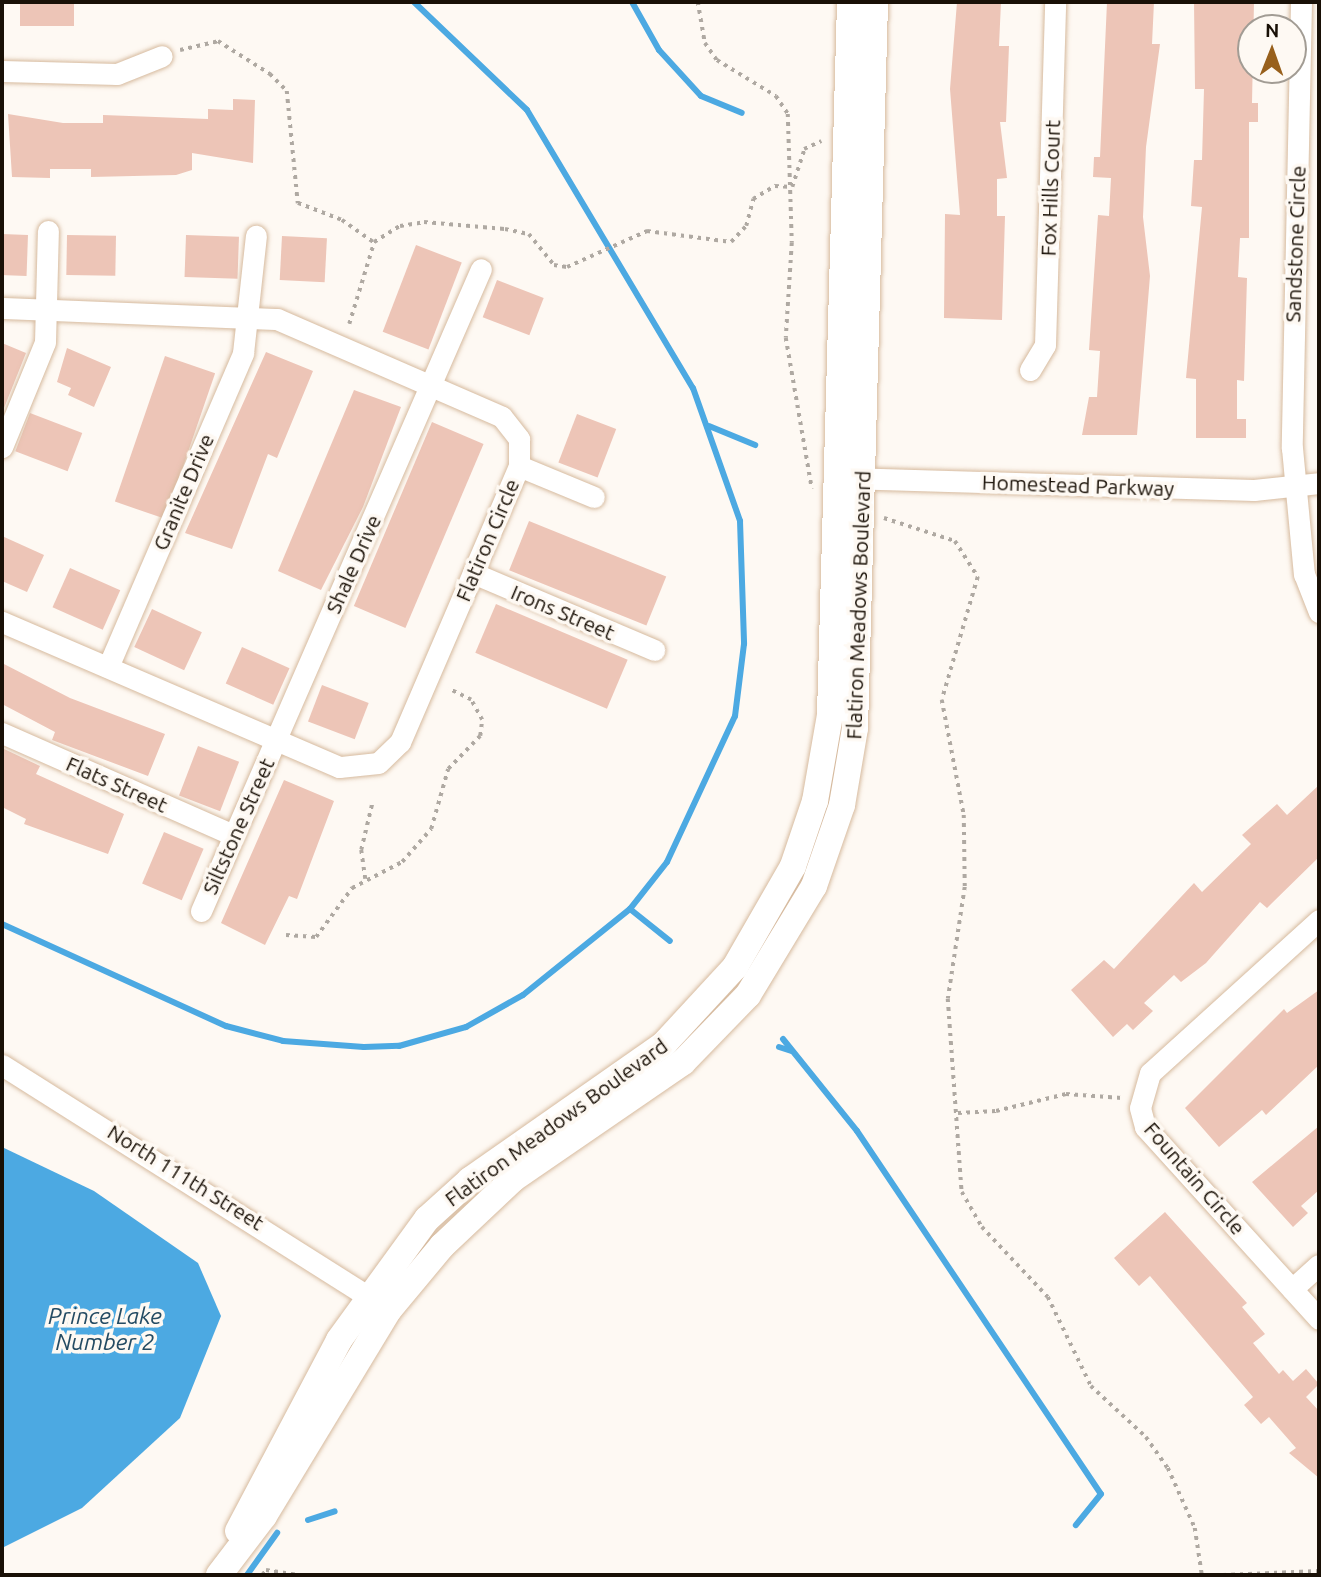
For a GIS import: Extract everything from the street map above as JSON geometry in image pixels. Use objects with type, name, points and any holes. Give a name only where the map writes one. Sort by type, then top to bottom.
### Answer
[{"type":"street","name":"Flatiron Meadows Boulevard","points":[[388,1311],[468,1215],[683,1062],[748,995],[791,929],[830,846],[852,754],[849,2]]},
{"type":"street","name":"Flatiron Meadows Boulevard","points":[[366,1295],[427,1219],[470,1180],[664,1044],[703,1006],[757,935],[793,866],[821,773],[830,715],[850,478],[875,2]]},
{"type":"street","name":"Fox Hills Court","points":[[1030,370],[1045,345],[1055,2]]},
{"type":"street","name":"Sandstone Circle","points":[[1301,2],[1290,404],[1294,485],[1304,574],[1319,612]]},
{"type":"street","points":[[2,71],[117,74],[162,56]]},
{"type":"street","points":[[2,447],[46,342],[48,231]]},
{"type":"street","name":"Granite Drive","points":[[108,667],[243,353],[250,314],[256,236]]},
{"type":"street","name":"Shale Drive","points":[[276,741],[481,269]]},
{"type":"street","name":"Flatiron Circle","points":[[2,308],[250,314],[277,319],[502,418],[519,439],[519,466],[400,742],[379,763],[339,768],[2,622]]},
{"type":"street","points":[[519,466],[594,497]]},
{"type":"street","name":"Homestead Parkway","points":[[850,478],[1254,490],[1319,483]]},
{"type":"street","name":"Irons Street","points":[[472,573],[654,650]]},
{"type":"street","name":"Flats Street","points":[[2,733],[233,835]]},
{"type":"street","name":"Siltstone Street","points":[[201,911],[276,741]]},
{"type":"street","name":"Fountain Circle","points":[[1319,920],[1150,1073],[1140,1100],[1145,1127],[1319,1319]]},
{"type":"street","name":"North 111th Street","points":[[2,1065],[388,1311]]},
{"type":"street","points":[[1293,1289],[1319,1265]]},
{"type":"street","points":[[219,1575],[248,1507],[366,1295]]},
{"type":"street","points":[[219,1575],[264,1516],[388,1311]]},
{"type":"path","points":[[698,2],[705,43],[718,60],[776,96],[788,114],[786,186],[792,243],[786,338],[813,496]]},
{"type":"path","points":[[202,43],[218,41],[287,91],[292,194],[307,209],[342,220],[374,242]]},
{"type":"path","points":[[349,324],[374,242],[400,226],[424,222],[529,234],[554,265],[567,267],[620,240],[669,230],[731,242],[746,226],[753,199],[797,180],[804,149],[821,141]]},
{"type":"path","points":[[878,510],[900,527],[955,541],[974,560],[978,577],[942,700],[965,828],[965,887],[948,999],[958,1113],[959,1168],[970,1210],[1048,1297],[1091,1386],[1146,1437],[1168,1468],[1195,1528],[1202,1575]]},
{"type":"path","points":[[286,935],[316,937],[341,900],[365,879],[421,845],[448,769],[480,736],[478,710],[448,689]]},
{"type":"path","points":[[365,879],[361,850],[372,804]]},
{"type":"path","points":[[958,1113],[996,1111],[1066,1094],[1105,1096]]},
{"type":"path","points":[[262,1575],[266,1570],[297,1575]]},
{"type":"path","points":[[1223,1575],[1319,1571]]},
{"type":"water","name":"Prince Lake Number 2","points":[[2,1147],[94,1191],[198,1263],[221,1316],[180,1418],[82,1508],[2,1548]]},
{"type":"building","points":[[20,2],[74,2],[74,26],[20,26]]},
{"type":"building","points":[[957,2],[1001,2],[999,46],[1009,46],[1006,122],[1000,122],[1007,178],[997,179],[997,216],[1005,216],[1002,320],[944,318],[945,214],[960,215],[950,89]]},
{"type":"building","points":[[1107,2],[1154,2],[1152,44],[1160,44],[1146,147],[1143,217],[1150,276],[1137,435],[1082,435],[1089,397],[1097,397],[1100,351],[1089,350],[1098,215],[1109,216],[1111,178],[1093,177],[1094,157],[1100,157]]},
{"type":"building","points":[[1194,2],[1254,2],[1254,14],[1237,14],[1237,84],[1252,84],[1252,103],[1258,103],[1258,122],[1249,122],[1249,238],[1240,238],[1238,277],[1247,278],[1244,381],[1237,380],[1237,419],[1246,419],[1246,438],[1196,438],[1196,379],[1186,378],[1202,207],[1191,206],[1194,160],[1202,160],[1204,89],[1195,89]]},
{"type":"building","points":[[233,99],[255,100],[253,163],[192,153],[192,170],[176,175],[91,177],[91,169],[50,169],[50,178],[12,177],[8,114],[63,123],[103,123],[103,115],[208,119],[208,109],[233,110]]},
{"type":"building","points":[[2,234],[28,235],[27,276],[2,275]]},
{"type":"building","points":[[67,235],[116,236],[115,276],[66,275]]},
{"type":"building","points":[[186,235],[239,237],[238,279],[185,277]]},
{"type":"building","points":[[282,236],[327,238],[325,282],[280,280]]},
{"type":"building","points":[[416,245],[462,263],[428,349],[383,332]]},
{"type":"building","points":[[497,280],[544,298],[529,335],[483,317]]},
{"type":"building","points":[[2,343],[26,353],[2,413]]},
{"type":"building","points":[[67,348],[111,367],[94,407],[68,395],[71,388],[57,382]]},
{"type":"building","points":[[266,352],[313,371],[277,458],[268,454],[232,549],[185,533]]},
{"type":"building","points":[[165,356],[215,373],[165,519],[115,502]]},
{"type":"building","points":[[354,390],[401,407],[363,507],[321,590],[278,571]]},
{"type":"building","points":[[30,413],[82,433],[68,471],[15,451]]},
{"type":"building","points":[[577,414],[616,429],[598,478],[558,463]]},
{"type":"building","points":[[432,422],[484,444],[405,628],[354,606]]},
{"type":"building","points":[[529,521],[666,576],[646,626],[509,570]]},
{"type":"building","points":[[2,536],[44,555],[27,592],[2,581]]},
{"type":"building","points":[[70,568],[120,590],[103,630],[53,607]]},
{"type":"building","points":[[496,604],[628,660],[607,709],[475,653]]},
{"type":"building","points":[[152,609],[202,632],[184,670],[134,647]]},
{"type":"building","points":[[242,647],[290,668],[273,705],[226,684]]},
{"type":"building","points":[[2,663],[70,698],[165,734],[148,776],[52,740],[55,732],[2,704]]},
{"type":"building","points":[[322,685],[369,703],[355,739],[308,721]]},
{"type":"building","points":[[198,746],[239,762],[220,811],[179,795]]},
{"type":"building","points":[[2,748],[40,766],[36,774],[124,814],[108,854],[24,824],[26,819],[2,807]]},
{"type":"building","points":[[284,780],[334,801],[297,899],[289,896],[265,945],[221,923]]},
{"type":"building","points":[[1319,785],[1319,857],[1267,908],[1260,902],[1206,963],[1181,982],[1174,975],[1144,1003],[1153,1011],[1133,1030],[1127,1024],[1113,1037],[1071,990],[1104,960],[1114,969],[1194,883],[1202,892],[1251,844],[1242,835],[1277,804],[1287,815]]},
{"type":"building","points":[[164,832],[204,849],[182,900],[142,884]]},
{"type":"building","points":[[1319,990],[1319,1065],[1266,1115],[1262,1110],[1219,1147],[1185,1108],[1284,1009],[1287,1013]]},
{"type":"building","points":[[1319,1126],[1319,1190],[1301,1206],[1308,1213],[1293,1227],[1252,1182]]},
{"type":"building","points":[[1165,1212],[1247,1303],[1242,1307],[1265,1334],[1253,1343],[1279,1374],[1283,1370],[1293,1381],[1306,1369],[1319,1384],[1306,1397],[1319,1411],[1319,1478],[1289,1453],[1296,1448],[1269,1417],[1261,1424],[1244,1405],[1253,1397],[1150,1276],[1139,1286],[1114,1258]]},
{"type":"waterway","points":[[414,2],[527,110],[693,388],[740,521],[744,644],[735,716],[667,862],[630,909],[670,941]]},
{"type":"waterway","points":[[632,2],[659,50],[701,96],[742,113]]},
{"type":"waterway","points":[[709,426],[755,445]]},
{"type":"waterway","points":[[2,924],[226,1026],[283,1041],[364,1047],[399,1046],[466,1027],[523,995],[630,909]]},
{"type":"waterway","points":[[783,1039],[857,1131],[1101,1494],[1076,1525]]},
{"type":"waterway","points":[[779,1047],[791,1051]]},
{"type":"waterway","points":[[308,1520],[335,1511]]},
{"type":"waterway","points":[[247,1575],[277,1533]]}]
